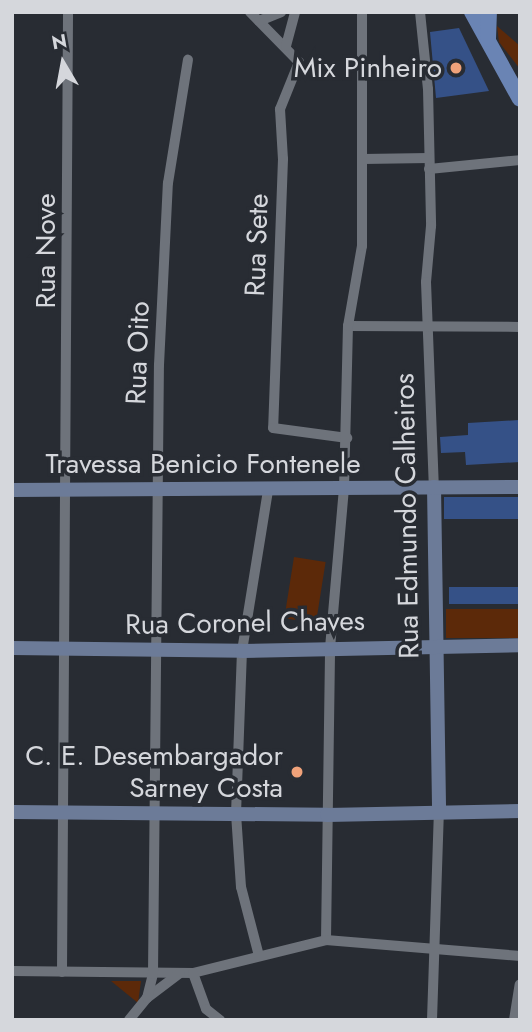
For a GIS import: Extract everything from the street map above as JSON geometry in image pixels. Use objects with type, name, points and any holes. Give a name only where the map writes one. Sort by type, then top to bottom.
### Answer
[{"type":"main road","points":[[472,12],[520,99]]},
{"type":"main road","points":[[488,42],[489,12]]},
{"type":"main road","points":[[503,68],[520,77]]},
{"type":"street","name":"Rua Nove","points":[[62,972],[68,12]]},
{"type":"street","points":[[250,12],[286,46],[295,12]]},
{"type":"street","points":[[259,21],[281,12]]},
{"type":"street","points":[[326,940],[330,648],[347,438],[348,326],[362,246],[362,12]]},
{"type":"street","name":"Rua Edmundo Calheiros","points":[[419,12],[428,89],[427,328],[434,487],[434,645],[439,813],[432,1020]]},
{"type":"street","name":"Rua Sete","points":[[286,46],[299,62],[280,109],[283,159],[272,423],[275,430],[347,438]]},
{"type":"street","name":"Rua Oito","points":[[147,998],[153,974],[156,491],[168,183],[188,60]]},
{"type":"street","points":[[363,159],[429,163],[520,160]]},
{"type":"street","points":[[348,326],[520,327]]},
{"type":"street","name":"Travessa Benicio Fontenele","points":[[12,489],[156,491],[520,487]]},
{"type":"street","points":[[259,956],[241,887],[236,814],[242,651],[268,490]]},
{"type":"street","name":"Rua Coronel Chaves","points":[[12,648],[242,651],[520,645]]},
{"type":"street","points":[[12,812],[327,815],[520,811]]},
{"type":"street","points":[[12,971],[193,973],[326,940],[436,946],[520,956]]},
{"type":"street","points":[[129,1020],[147,998],[180,973]]},
{"type":"street","points":[[193,973],[206,1009],[220,1020]]},
{"type":"street","points":[[514,1020],[520,984]]},
{"type":"shaded area","points":[[497,26],[520,46],[520,69],[499,42]]},
{"type":"shaded area","points":[[294,557],[326,562],[316,623],[284,618]]},
{"type":"shaded area","points":[[446,609],[520,609],[520,638],[446,638]]},
{"type":"shaded area","points":[[111,981],[141,981],[138,1003]]},
{"type":"building","name":"Mix Pinheiro","points":[[459,28],[489,91],[436,98],[430,32]]},
{"type":"building","points":[[519,420],[520,462],[466,465],[465,452],[441,453],[440,437],[468,435],[468,423]]},
{"type":"building","points":[[444,497],[520,497],[520,519],[444,519]]},
{"type":"building","points":[[449,587],[520,587],[520,604],[449,604]]},
{"type":"place","name":"Mix Pinheiro","points":[[456,68]]},
{"type":"place","name":"C. E. Desembargador Sarney Costa","points":[[297,772]]}]
